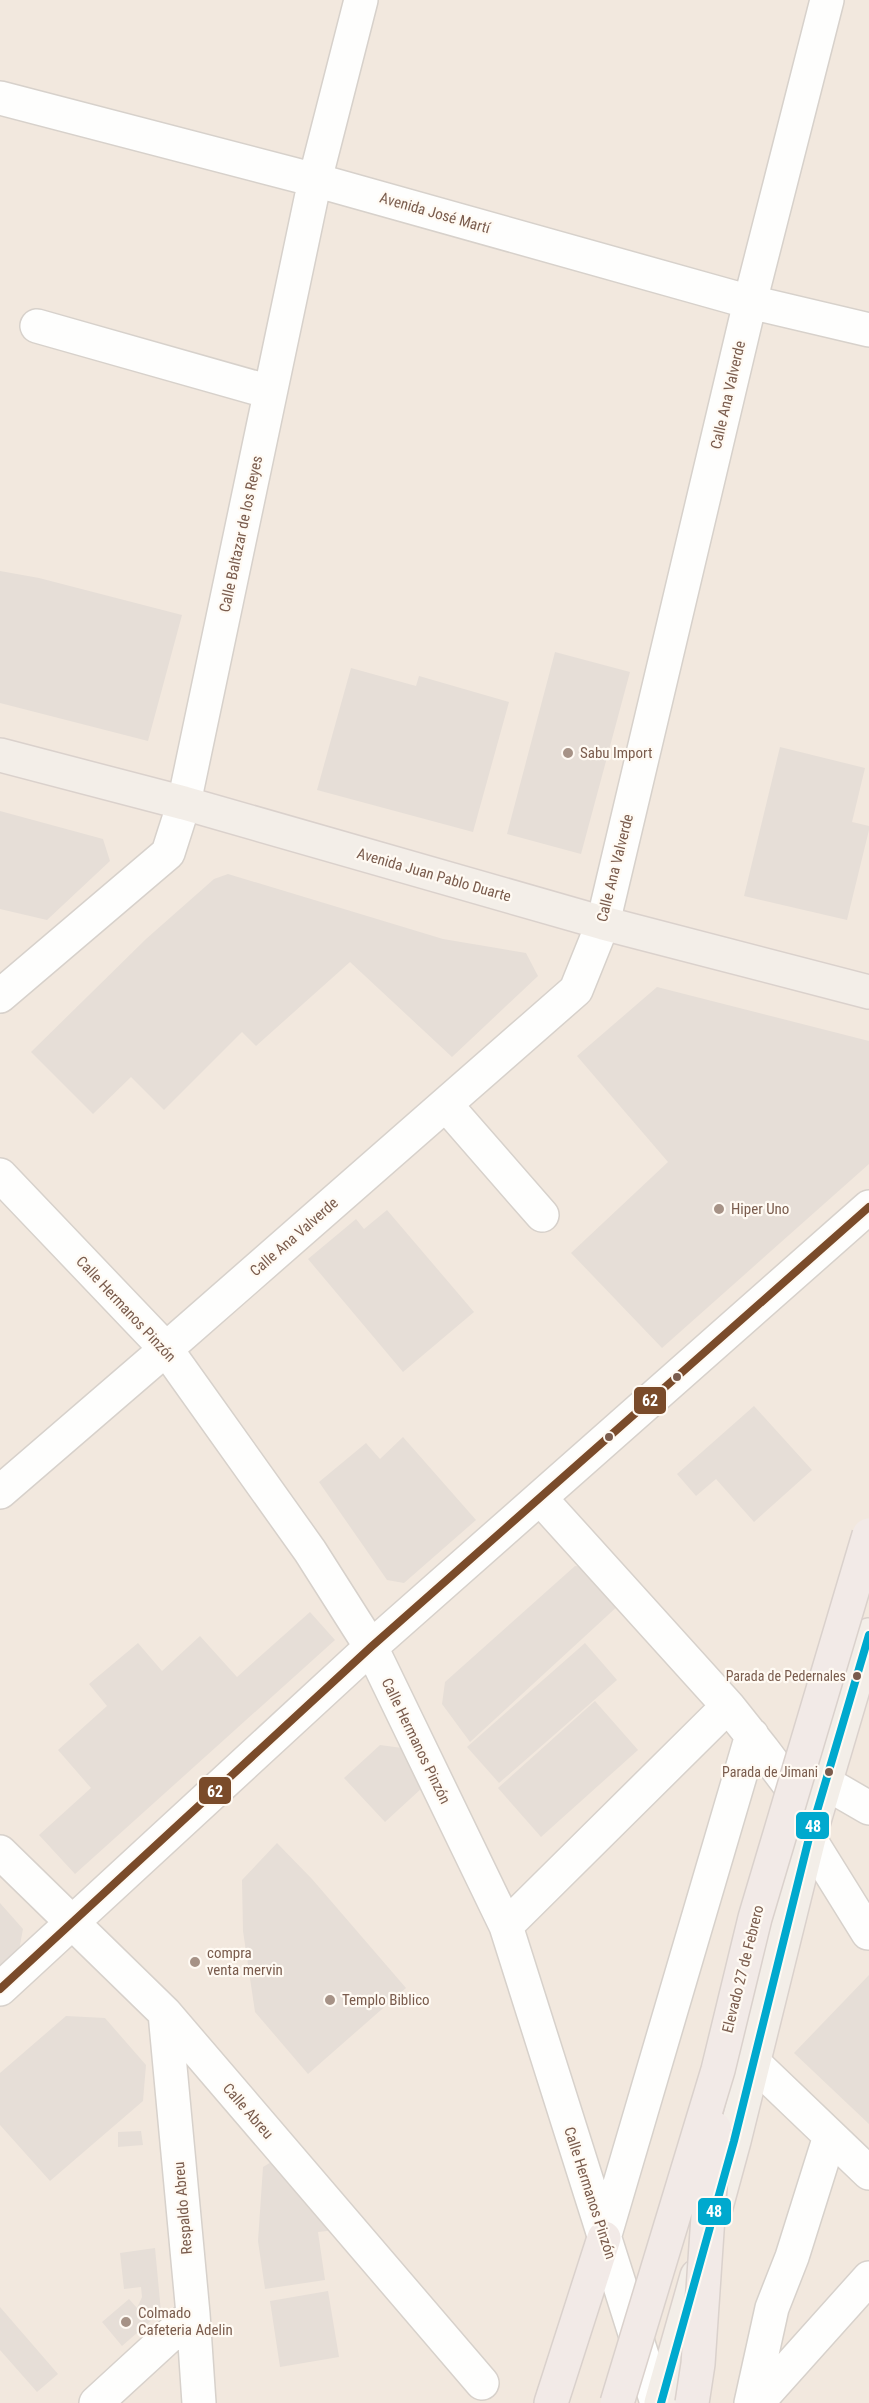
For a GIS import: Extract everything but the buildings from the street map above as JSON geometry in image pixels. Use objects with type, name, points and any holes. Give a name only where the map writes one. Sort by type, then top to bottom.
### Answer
[{"type":"highway","name":"Elevado 27 de Febrero","points":[[617,2403],[718,2070],[755,1918],[869,1535]]},
{"type":"highway","points":[[692,2403],[698,2364],[718,2070]]},
{"type":"highway","points":[[551,2403],[604,2238]]},
{"type":"main road","name":"Avenida Juan Pablo Duarte","points":[[0,755],[184,803],[603,923],[869,992]]},
{"type":"main road","points":[[661,2403],[734,2141],[808,1838],[809,1787],[869,1635]]},
{"type":"street","name":"Calle Baltazar de los Reyes","points":[[0,996],[168,853],[184,803],[315,180],[361,0]]},
{"type":"street","name":"Calle Ana Valverde","points":[[0,1492],[576,990],[603,923],[750,302],[826,0]]},
{"type":"street","name":"Avenida José Martí","points":[[0,98],[315,180],[750,302],[869,330]]},
{"type":"street","points":[[38,326],[270,392]]},
{"type":"street","points":[[446,1105],[542,1215]]},
{"type":"street","name":"Calle Hermanos Pinzón","points":[[0,1175],[166,1349],[310,1551],[371,1647],[506,1926],[657,2403]]},
{"type":"street","points":[[0,1989],[371,1647],[869,1207]]},
{"type":"street","points":[[540,1498],[752,1735],[809,1787],[869,1808]]},
{"type":"street","points":[[506,1926],[728,1706]]},
{"type":"street","points":[[604,2238],[752,1735]]},
{"type":"street","points":[[808,1838],[868,1933]]},
{"type":"street","name":"Calle Abreu","points":[[0,1852],[165,2013],[482,2383]]},
{"type":"street","name":"Respaldo Abreu","points":[[165,2013],[199,2403]]},
{"type":"street","points":[[753,2062],[869,2173]]},
{"type":"street","points":[[751,2403],[772,2308],[792,2257],[830,2136]]},
{"type":"street","points":[[758,2403],[869,2278]]},
{"type":"street","points":[[96,2403],[193,2314]]},
{"type":"shaded area","points":[[0,0],[869,0],[869,2403],[0,2403]]},
{"type":"transit line","name":"62","points":[[0,1989],[371,1647],[869,1207]]},
{"type":"transit line","name":"48","points":[[661,2403],[734,2141],[809,1838],[869,1635]]},
{"type":"place","name":"Sabu Import","points":[[568,753]]},
{"type":"place","name":"Hiper Uno","points":[[719,1209]]},
{"type":"place","name":"Parada de Pedernales","points":[[857,1676]]},
{"type":"place","name":"Parada de Jimani","points":[[829,1772]]},
{"type":"place","name":"compra venta mervin","points":[[195,1962]]},
{"type":"place","name":"Templo Biblico","points":[[330,2000]]},
{"type":"place","name":"Colmado Cafeteria Adelin","points":[[126,2322]]}]
